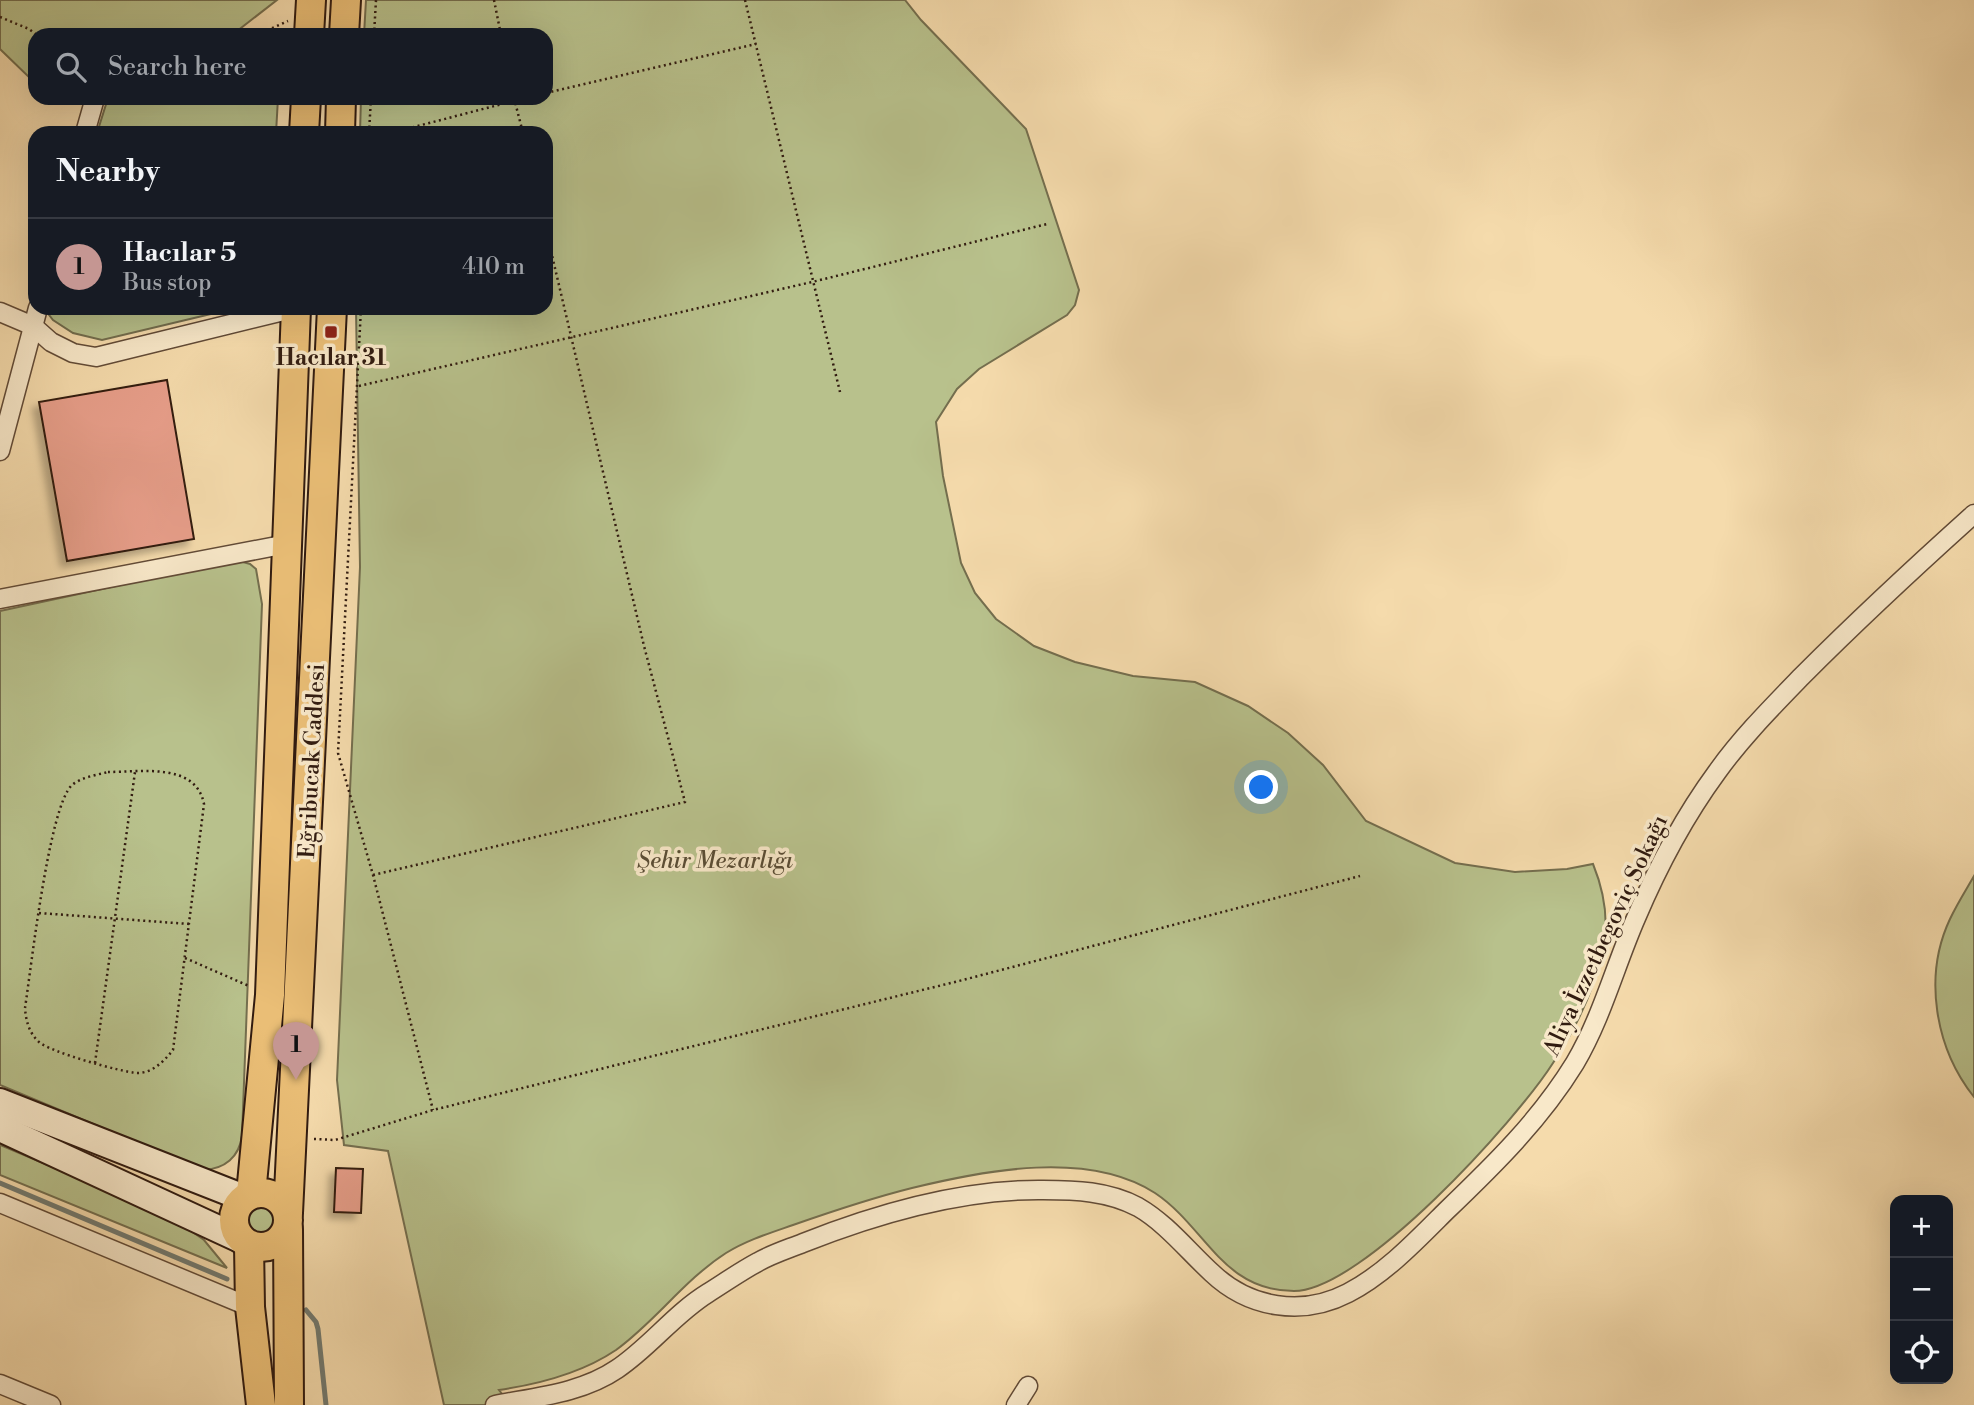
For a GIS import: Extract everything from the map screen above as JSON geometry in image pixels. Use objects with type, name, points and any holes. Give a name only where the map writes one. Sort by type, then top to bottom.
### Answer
[{"type":"main road","points":[[344,28],[346,0]]},
{"type":"main road","points":[[304,126],[306,105]]},
{"type":"main road","points":[[340,126],[341,105]]},
{"type":"main road","name":"Eğribucak Caddesi","points":[[247,1196],[270,995],[296,315]]},
{"type":"main road","name":"Eğribucak Caddesi","points":[[289,1405],[288,1221],[332,315]]},
{"type":"main road","points":[[0,1102],[247,1196],[266,1193],[274,1195],[285,1206],[288,1221],[279,1241],[272,1245],[256,1247],[0,1128]]},
{"type":"main road","points":[[247,1196],[239,1204],[234,1227],[246,1242],[261,1405]]},
{"type":"street","points":[[87,126],[93,105]]},
{"type":"street","points":[[0,312],[33,326],[51,342],[72,353],[96,357],[267,315]]},
{"type":"street","points":[[0,451],[36,315]]},
{"type":"street","name":"Aliya İzzetbegoviç Sokağı","points":[[495,1405],[528,1402],[579,1388],[616,1370],[700,1298],[759,1261],[893,1213],[969,1196],[1034,1189],[1090,1190],[1139,1208],[1179,1240],[1215,1276],[1239,1293],[1266,1304],[1290,1307],[1313,1305],[1344,1295],[1371,1279],[1490,1169],[1546,1105],[1576,1060],[1607,997],[1635,920],[1674,837],[1719,769],[1777,701],[1865,612],[1974,514]]},
{"type":"street","points":[[0,599],[287,544]]},
{"type":"street","points":[[0,1203],[250,1307]]},
{"type":"street","points":[[0,1384],[23,1399],[51,1405]]},
{"type":"street","points":[[1016,1405],[1028,1387]]},
{"type":"path","points":[[374,28],[376,0]]},
{"type":"path","points":[[494,0],[500,28]]},
{"type":"path","points":[[745,0],[840,392]]},
{"type":"path","points":[[276,28],[310,15]]},
{"type":"path","points":[[0,17],[28,29]]},
{"type":"path","points":[[553,91],[756,44]]},
{"type":"path","points":[[369,126],[371,105]]},
{"type":"path","points":[[417,126],[493,105]]},
{"type":"path","points":[[516,105],[521,126]]},
{"type":"path","points":[[359,386],[812,282],[1046,224]]},
{"type":"path","points":[[373,875],[685,802],[644,646],[553,259]]},
{"type":"path","points":[[361,315],[338,753],[373,875],[433,1110]]},
{"type":"path","points":[[108,772],[180,774],[197,785],[204,804],[173,1050],[164,1062],[138,1073],[95,1063],[45,1047],[30,1030],[25,1008],[39,913],[50,841],[66,793],[82,779],[108,772]]},
{"type":"path","points":[[95,1063],[135,772]]},
{"type":"path","points":[[293,1139],[335,1140],[433,1110],[959,981],[1360,876]]},
{"type":"path","points":[[39,913],[189,924]]},
{"type":"path","points":[[185,958],[270,995]]},
{"type":"green space","points":[[0,0],[277,0],[241,28],[28,28],[28,76],[0,49]]},
{"type":"green space","name":"Şehir Mezarlığı","points":[[366,0],[905,0],[1026,129],[1079,290],[1075,305],[1067,315],[979,369],[957,389],[936,422],[943,476],[961,563],[975,593],[996,619],[1034,646],[1075,662],[1133,676],[1195,682],[1248,706],[1288,733],[1323,765],[1366,821],[1455,863],[1515,872],[1567,869],[1593,864],[1597,874],[1603,895],[1605,939],[1589,995],[1569,1037],[1534,1089],[1473,1161],[1396,1234],[1358,1264],[1323,1284],[1294,1291],[1269,1288],[1232,1269],[1173,1207],[1155,1193],[1128,1180],[1099,1172],[1068,1168],[1004,1170],[972,1175],[867,1200],[750,1241],[711,1264],[630,1339],[603,1358],[560,1376],[499,1390],[511,1405],[444,1405],[388,1151],[344,1145],[337,1080],[360,567],[356,315],[553,315],[553,126],[360,126],[361,105],[553,105],[553,28],[364,28]]},
{"type":"green space","points":[[106,105],[278,105],[276,126],[99,126]]},
{"type":"green space","points":[[49,315],[207,315],[102,340],[73,333]]},
{"type":"green space","points":[[236,560],[256,569],[262,604],[242,1136],[238,1150],[230,1160],[218,1167],[203,1170],[0,1085],[0,611]]},
{"type":"green space","points":[[1974,876],[1974,1097],[1950,1057],[1937,1011],[1935,987],[1942,941],[1953,913]]},
{"type":"green space","points":[[0,1145],[171,1217],[204,1240],[227,1268],[0,1175]]},
{"type":"green space","points":[[261,1203],[273,1208],[278,1220],[273,1232],[261,1237],[249,1232],[244,1220],[249,1208]]},
{"type":"building","points":[[167,380],[194,539],[67,561],[39,402]]},
{"type":"building","points":[[336,1168],[363,1169],[361,1213],[334,1212]]},
{"type":"waterway","points":[[0,1183],[227,1279]]},
{"type":"waterway","points":[[306,1310],[318,1329],[326,1405]]},
{"type":"place","name":"Hacılar 31","points":[[331,332]]},
{"type":"place","name":"Hacılar 5","points":[[296,1080]]}]
